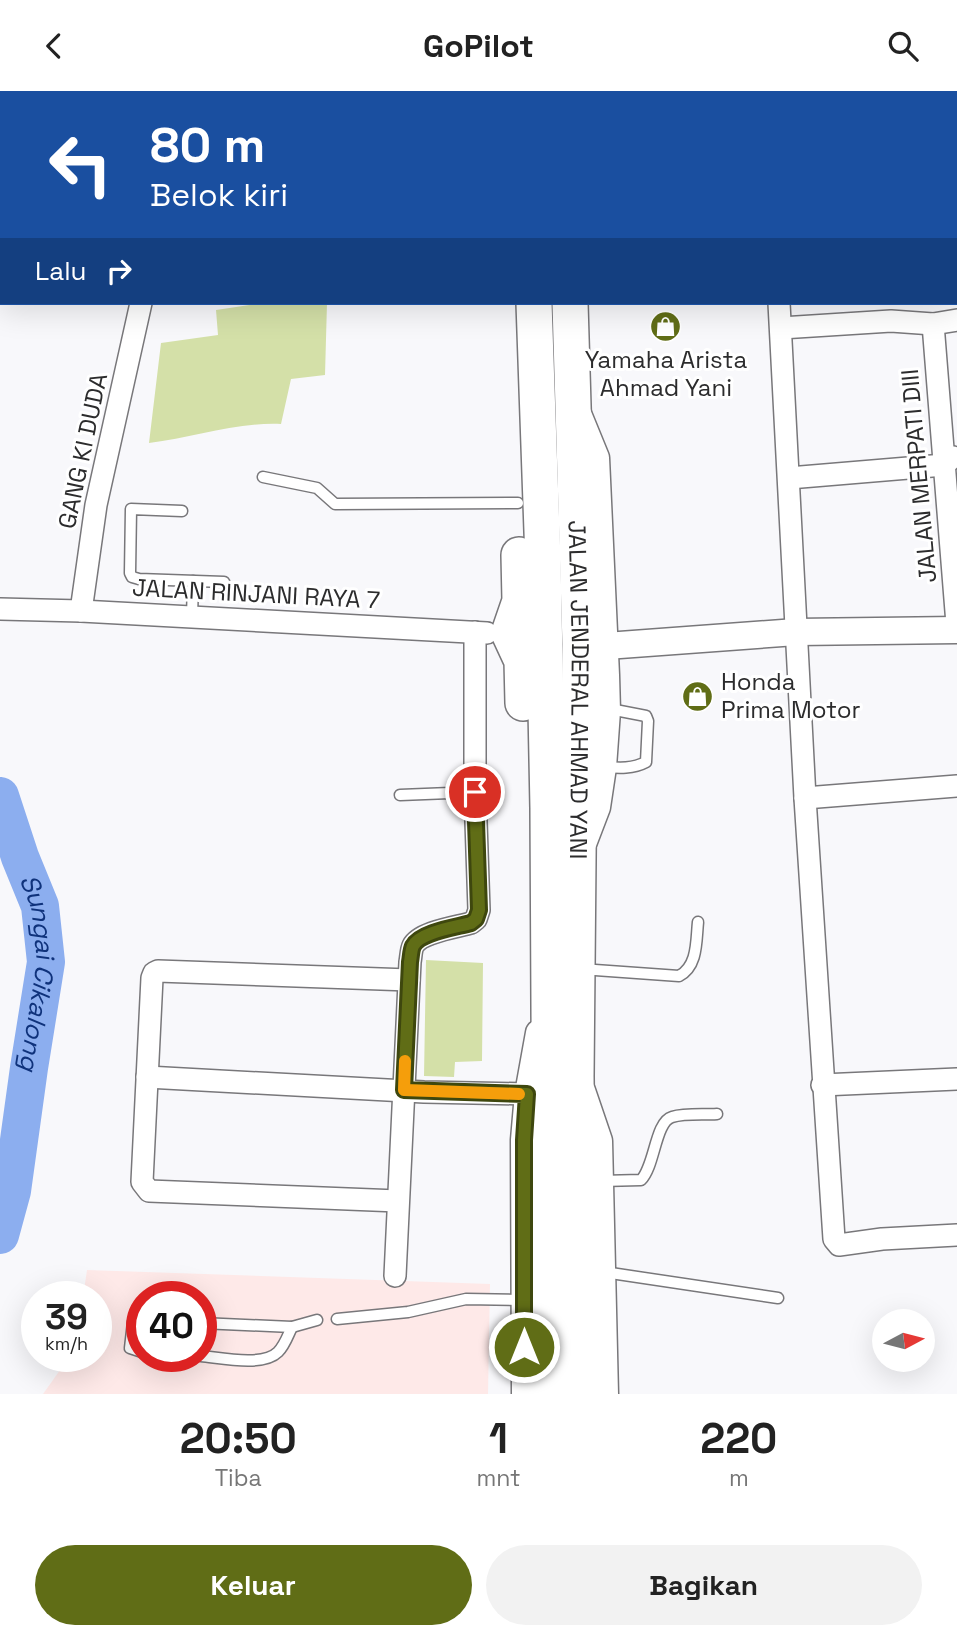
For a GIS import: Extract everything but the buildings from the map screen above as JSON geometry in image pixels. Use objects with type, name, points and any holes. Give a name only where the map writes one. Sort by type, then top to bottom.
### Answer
[{"type":"highway","name":"JALAN JENDERAL AHMAD YANI","points":[[534,305],[548,808],[548,1001],[576,1170],[551,1394]]},
{"type":"highway","name":"JALAN JENDERAL AHMAD YANI","points":[[570,305],[580,644],[576,1076],[579,1394]]},
{"type":"highway","points":[[538,422],[520,450],[517,465],[498,503],[520,601],[518,613],[492,633],[519,650],[522,661],[523,758],[527,777],[548,808]]},
{"type":"street","name":"GANG KI DUDA","points":[[81,611],[96,505],[141,305]]},
{"type":"street","points":[[779,305],[822,1086],[836,1244],[957,1235]]},
{"type":"street","points":[[781,328],[891,312],[933,324],[957,320]]},
{"type":"street","name":"JALAN MERPATI DIII","points":[[933,324],[950,459],[957,624]]},
{"type":"street","points":[[573,403],[596,459],[607,711],[597,807],[579,855]]},
{"type":"street","points":[[789,478],[950,459]]},
{"type":"street","name":"JALAN RINJANI RAYA 7","points":[[0,609],[492,633]]},
{"type":"street","points":[[606,646],[796,632],[957,630]]},
{"type":"street","points":[[395,1276],[409,979],[413,946],[418,939],[471,923],[476,919],[479,910],[475,792],[492,633]]},
{"type":"street","points":[[805,798],[957,786]]},
{"type":"street","points":[[398,1201],[149,1191],[142,1182],[147,1077],[152,978],[156,971],[409,979]]},
{"type":"street","name":"JALAN JENDERAL AHMAD YANI","points":[[525,1394],[504,1300],[524,1140],[508,1094],[536,1046],[548,1001]]},
{"type":"street","points":[[147,1077],[508,1094]]},
{"type":"street","points":[[822,1086],[957,1079]]},
{"type":"street","name":"JALAN JENDERAL AHMAD YANI","points":[[576,1170],[604,1272],[605,1394]]},
{"type":"lane","points":[[263,477],[317,488],[335,504],[498,503]]},
{"type":"lane","points":[[183,511],[131,509],[132,577],[224,582]]},
{"type":"lane","points":[[192,617],[193,581]]},
{"type":"lane","points":[[603,767],[628,768],[640,765],[646,762],[648,755],[646,716],[607,711]]},
{"type":"lane","points":[[400,795],[475,792]]},
{"type":"lane","points":[[579,969],[679,976],[687,972],[692,963],[698,922]]},
{"type":"lane","points":[[576,1170],[640,1180],[649,1168],[662,1124],[672,1117],[717,1114]]},
{"type":"lane","points":[[604,1272],[778,1298]]},
{"type":"lane","points":[[337,1319],[408,1312],[466,1299],[504,1300]]},
{"type":"lane","points":[[217,1324],[292,1327],[317,1320]]},
{"type":"lane","points":[[217,1357],[262,1361],[272,1357],[281,1349],[292,1327]]},
{"type":"shaded area","points":[[87,1270],[490,1284],[488,1394],[43,1394],[59,1372],[112,1372],[112,1281],[85,1281]]},
{"type":"green space","points":[[250,305],[327,305],[325,375],[291,379],[281,424],[248,425],[149,443],[161,343],[218,335],[216,310]]},
{"type":"green space","points":[[426,960],[483,963],[482,1061],[455,1062],[454,1077],[424,1076]]},
{"type":"waterway","name":"Sungai Cikalong","points":[[0,796],[40,906],[46,962],[12,1191],[0,1235]]},
{"type":"slow traffic","points":[[405,1061],[404,1090],[519,1094]]},
{"type":"place","name":"Yamaha Arista Ahmad Yani","points":[[666,326]]},
{"type":"place","name":"Honda Prima Motor","points":[[698,696]]},
{"type":"route","points":[[475,792],[479,910],[476,919],[471,923],[427,935],[418,939],[413,946],[404,1090],[527,1094],[524,1140],[524,1347]]}]
